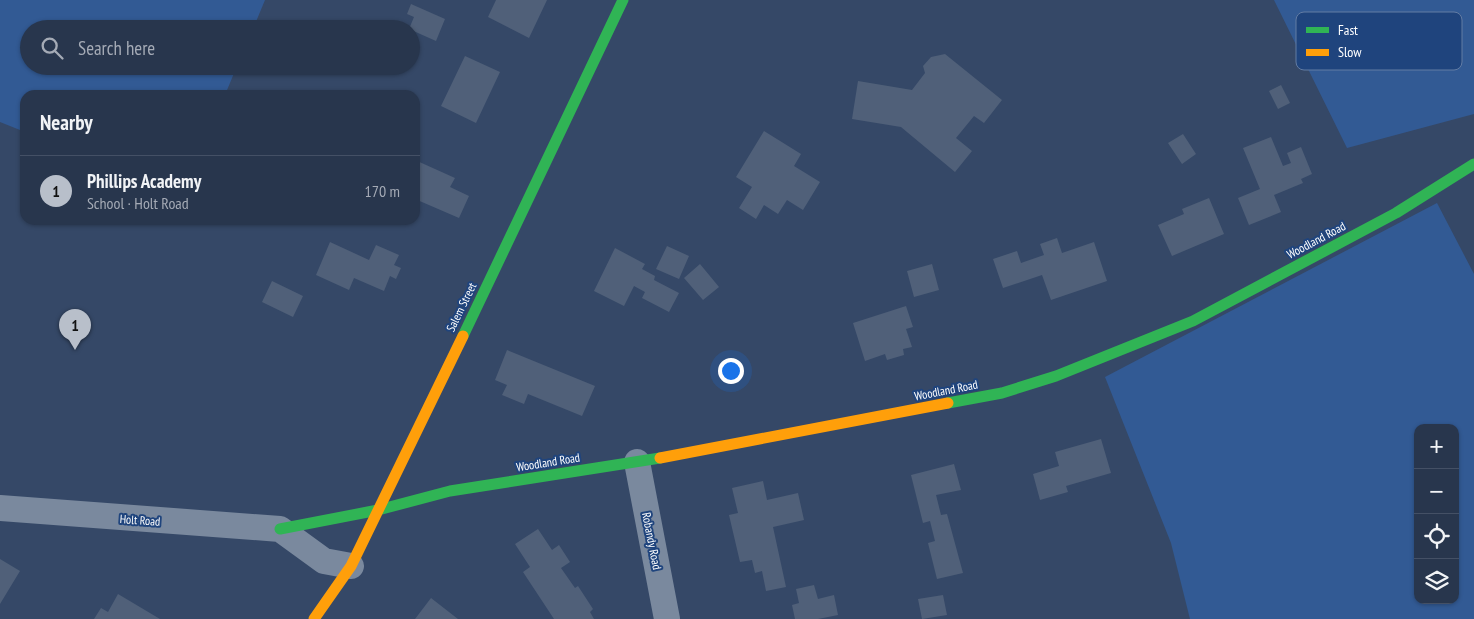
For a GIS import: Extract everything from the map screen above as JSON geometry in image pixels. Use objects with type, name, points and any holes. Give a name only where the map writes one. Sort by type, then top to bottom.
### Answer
[{"type":"street","name":"Salem Street","points":[[314,619],[351,566],[623,0]]},
{"type":"street","name":"Woodland Road","points":[[378,510],[450,491],[637,462],[1002,393],[1056,376],[1193,321],[1396,213],[1474,164]]},
{"type":"street","name":"Robandy Road","points":[[637,462],[667,619]]},
{"type":"street","name":"Holt Road","points":[[0,508],[280,529],[378,510]]},
{"type":"street","points":[[280,529],[324,561],[351,566]]},
{"type":"shaded area","points":[[0,0],[265,0],[257,20],[20,20],[20,75],[233,75],[227,90],[20,90],[20,130],[0,122]]},
{"type":"shaded area","points":[[1274,0],[1474,0],[1474,114],[1347,148],[1309,70],[1462,70],[1462,12],[1296,12],[1296,45]]},
{"type":"shaded area","points":[[1437,203],[1474,274],[1474,619],[1190,619],[1171,543],[1105,377]]},
{"type":"building","points":[[496,0],[547,0],[529,38],[488,17]]},
{"type":"building","points":[[411,4],[445,19],[436,41],[420,34],[420,20],[413,20],[414,17],[407,14]]},
{"type":"building","points":[[945,54],[1002,100],[984,123],[974,116],[956,138],[972,151],[955,172],[901,127],[852,119],[858,81],[912,90],[925,73],[923,66],[931,57]]},
{"type":"building","points":[[465,56],[500,72],[476,123],[441,106]]},
{"type":"building","points":[[1281,85],[1290,103],[1278,109],[1269,91]]},
{"type":"building","points":[[764,131],[801,154],[794,166],[820,182],[803,210],[787,200],[778,214],[764,205],[756,219],[739,208],[752,187],[736,177]]},
{"type":"building","points":[[1183,134],[1196,154],[1182,164],[1168,143]]},
{"type":"building","points":[[1271,137],[1283,166],[1291,163],[1287,153],[1301,147],[1312,174],[1301,179],[1303,183],[1274,195],[1281,212],[1249,225],[1238,198],[1260,189],[1243,148]]},
{"type":"building","points":[[420,162],[455,178],[450,187],[469,196],[459,218],[420,201]]},
{"type":"building","points":[[1209,198],[1224,234],[1172,256],[1158,225],[1184,214],[1182,209]]},
{"type":"building","points":[[1057,238],[1062,253],[1094,242],[1107,281],[1051,300],[1042,275],[1003,288],[993,259],[1017,251],[1021,263],[1044,255],[1040,244]]},
{"type":"building","points":[[330,242],[369,260],[376,245],[399,255],[394,265],[401,268],[396,279],[390,276],[384,291],[354,278],[349,290],[316,275]]},
{"type":"building","points":[[667,246],[689,256],[679,279],[656,269]]},
{"type":"building","points":[[615,248],[645,264],[642,269],[655,276],[654,280],[679,293],[669,312],[642,298],[645,292],[634,286],[624,306],[594,291]]},
{"type":"building","points":[[700,264],[719,287],[703,300],[684,278]]},
{"type":"building","points":[[932,264],[939,290],[914,297],[907,271]]},
{"type":"building","points":[[272,281],[303,296],[293,317],[262,302]]},
{"type":"building","points":[[906,306],[913,327],[906,329],[912,347],[903,349],[904,355],[887,360],[885,354],[865,361],[853,323]]},
{"type":"building","points":[[507,350],[595,386],[582,416],[528,394],[524,404],[502,395],[507,385],[495,380]]},
{"type":"building","points":[[1101,439],[1111,473],[1066,486],[1068,492],[1040,500],[1033,474],[1059,466],[1055,452]]},
{"type":"building","points":[[954,464],[961,490],[936,495],[941,515],[947,514],[963,573],[937,579],[928,543],[935,541],[930,521],[923,523],[911,475]]},
{"type":"building","points":[[763,481],[767,500],[798,493],[804,520],[773,527],[786,587],[766,591],[762,571],[755,573],[752,560],[740,562],[729,515],[738,513],[732,488]]},
{"type":"building","points":[[538,529],[552,550],[559,545],[570,562],[561,568],[575,588],[578,586],[593,609],[590,612],[594,619],[554,619],[523,572],[530,567],[515,544]]},
{"type":"building","points":[[0,559],[20,571],[0,604]]},
{"type":"building","points":[[814,585],[818,599],[834,595],[838,615],[818,619],[795,619],[792,605],[799,603],[796,589]]},
{"type":"building","points":[[118,594],[160,619],[94,619],[101,608],[108,612]]},
{"type":"building","points":[[943,595],[947,615],[922,619],[918,599]]},
{"type":"building","points":[[431,598],[458,619],[415,619]]},
{"type":"traffic: fast","points":[[463,336],[623,0]]},
{"type":"traffic: fast","points":[[948,403],[1002,393],[1056,376],[1193,321],[1396,213],[1474,164]]},
{"type":"traffic: fast","points":[[280,529],[378,510],[450,491],[660,458]]},
{"type":"traffic: slow","points":[[314,619],[351,566],[463,336]]},
{"type":"traffic: slow","points":[[660,458],[948,403]]},
{"type":"place","name":"Phillips Academy","points":[[75,350]]}]
